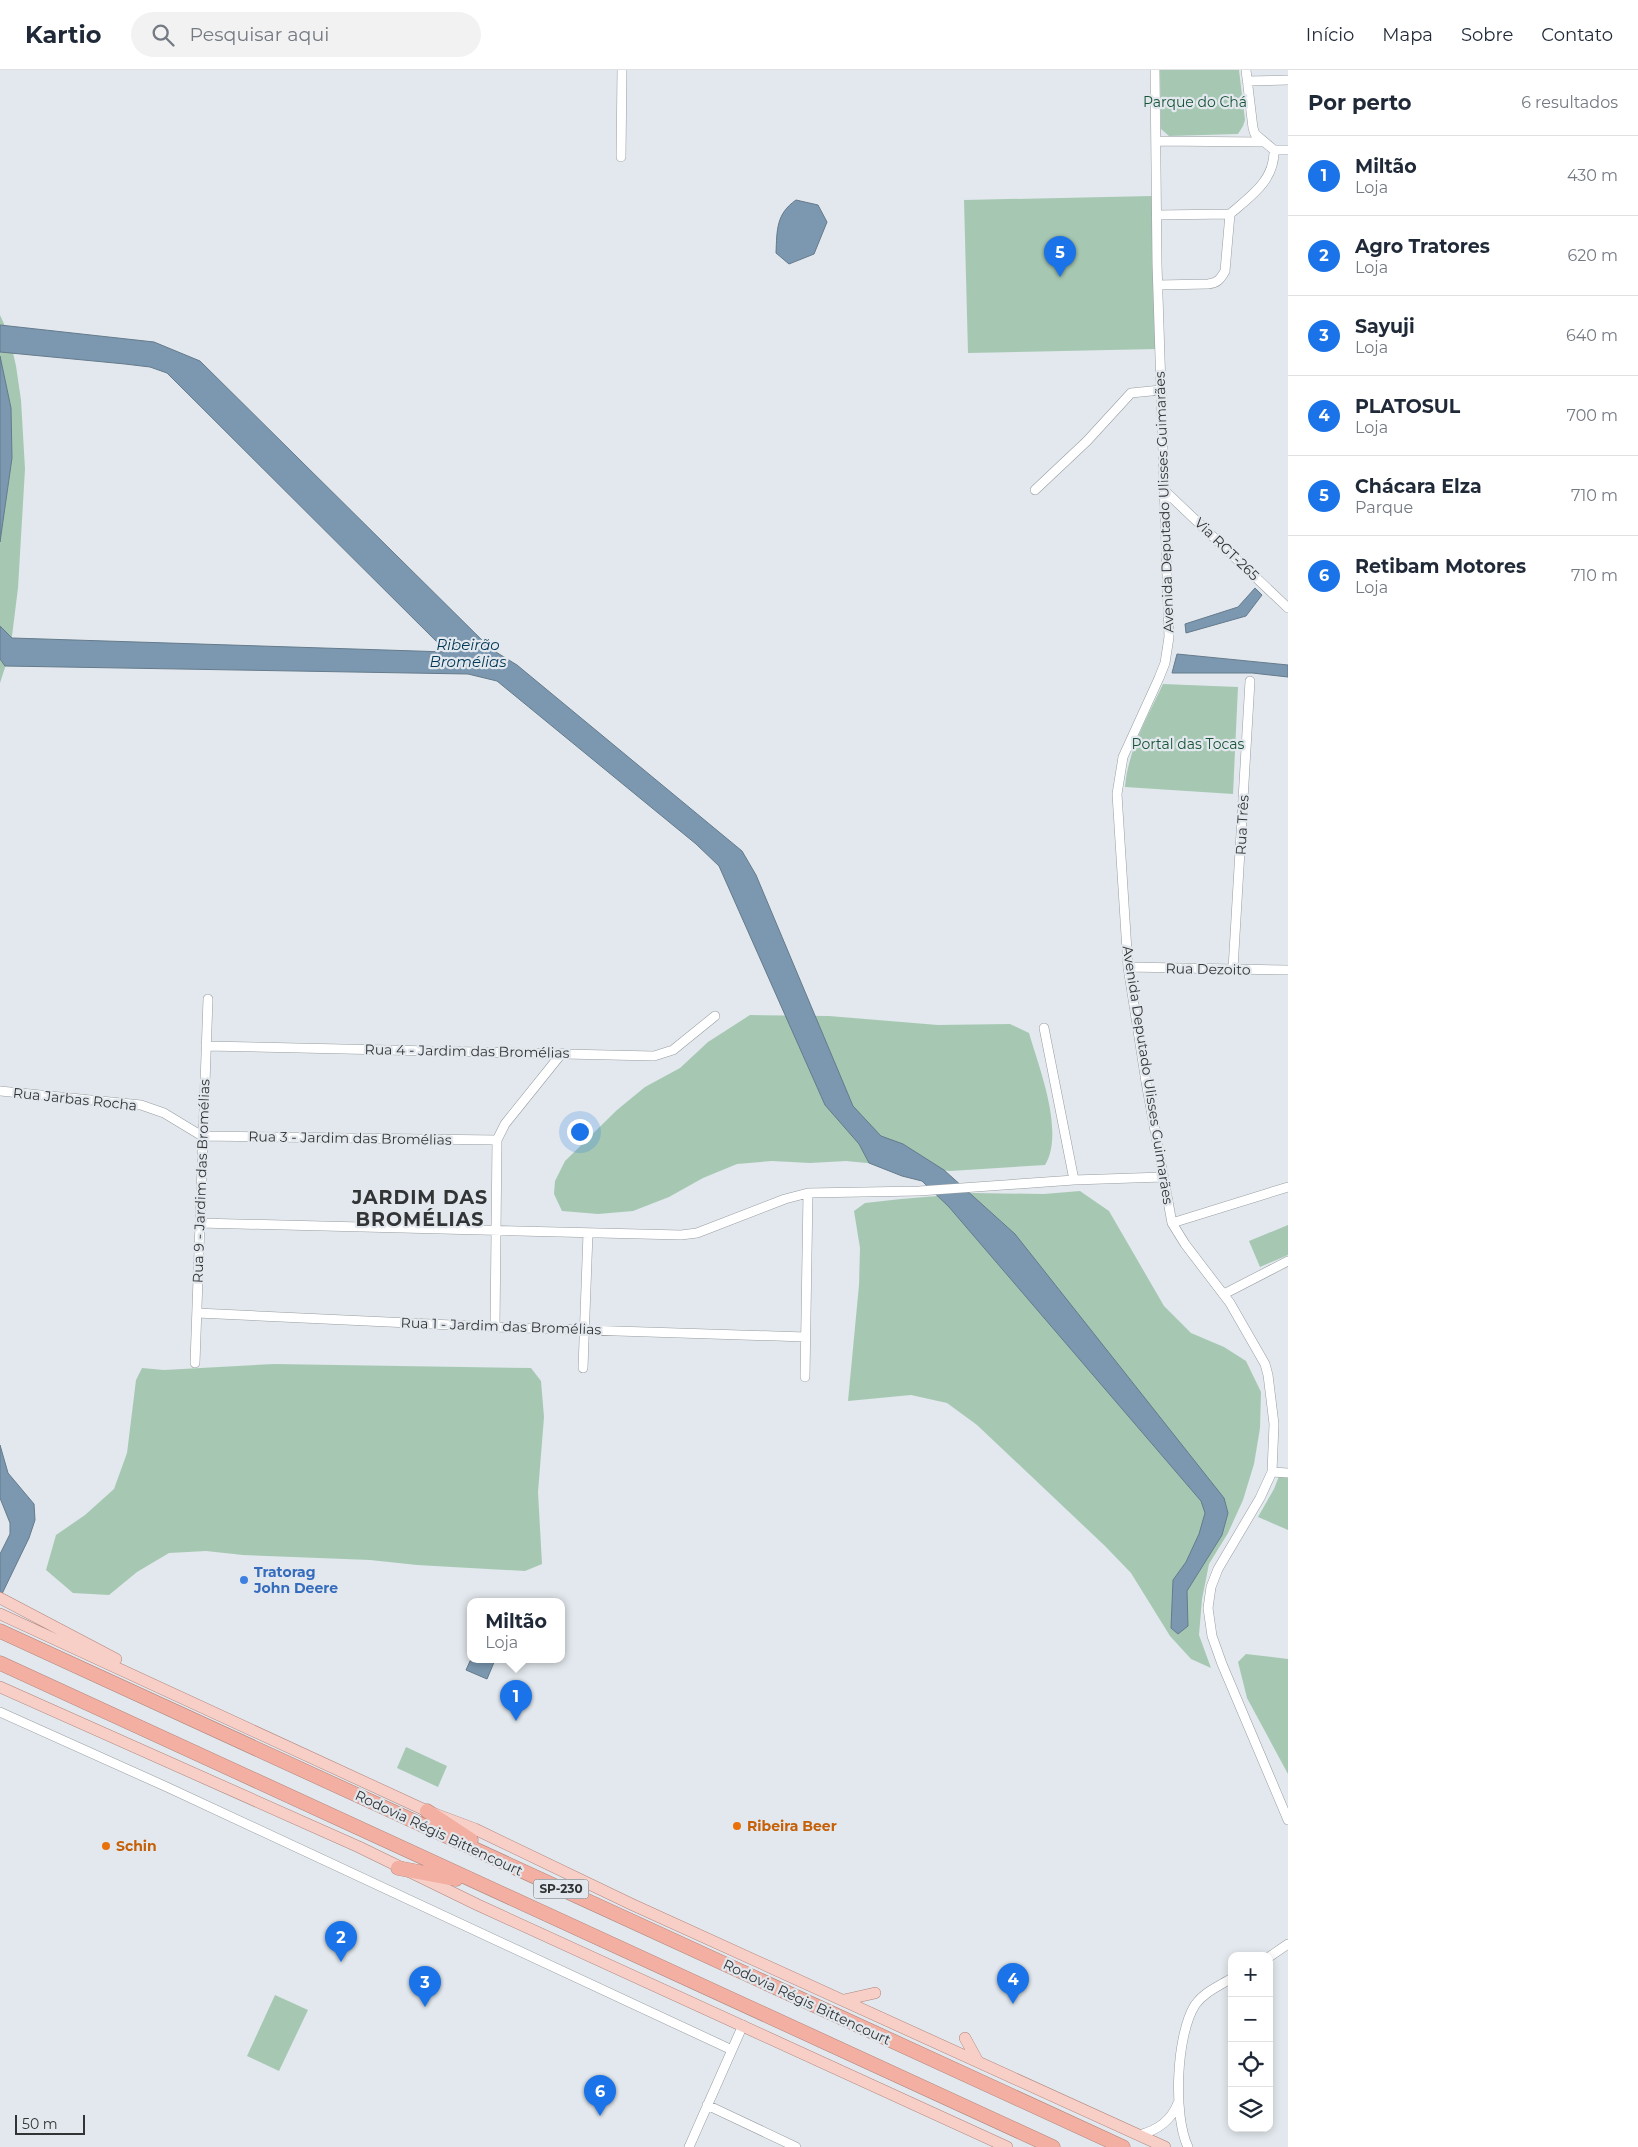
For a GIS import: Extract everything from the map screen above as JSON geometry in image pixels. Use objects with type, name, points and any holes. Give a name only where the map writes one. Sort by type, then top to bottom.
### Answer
[{"type":"highway","name":"Rodovia Régis Bittencourt","points":[[0,1631],[1123,2147]]},
{"type":"highway","name":"Rodovia Régis Bittencourt","points":[[0,1663],[1053,2147]]},
{"type":"highway","points":[[427,1811],[509,1865]]},
{"type":"highway","points":[[398,1868],[477,1883]]},
{"type":"highway","points":[[984,2115],[1039,2147]]},
{"type":"main road","points":[[1,1598],[192,1701]]},
{"type":"main road","points":[[0,1614],[427,1811],[475,1829],[631,1904],[1165,2147]]},
{"type":"main road","points":[[0,1687],[359,1848],[398,1868],[1007,2147]]},
{"type":"main road","points":[[0,1695],[126,1745]]},
{"type":"main road","points":[[844,2000],[874,1993]]},
{"type":"main road","points":[[965,2038],[977,2060]]},
{"type":"street","points":[[622,70],[622,157]]},
{"type":"street","name":"Avenida Deputado Ulisses Guimarães","points":[[1155,70],[1160,390],[1169,622],[1168,647],[1159,678],[1123,757],[1117,794],[1128,967],[1172,1223],[1185,1244],[1224,1294],[1264,1364],[1268,1375],[1273,1417],[1272,1472],[1263,1493],[1218,1569],[1211,1587],[1208,1608],[1212,1636],[1222,1664],[1288,1820]]},
{"type":"street","points":[[1246,70],[1253,128],[1263,142],[1274,150],[1288,150]]},
{"type":"street","points":[[1247,80],[1288,80]]},
{"type":"street","points":[[1157,141],[1263,142]]},
{"type":"street","points":[[1157,215],[1230,214],[1257,190],[1270,175],[1274,150]]},
{"type":"street","points":[[1158,285],[1208,284],[1215,283],[1221,279],[1225,272],[1230,214]]},
{"type":"street","points":[[1035,490],[1087,441],[1131,393],[1160,390]]},
{"type":"street","name":"Via RGT-265","points":[[1165,491],[1288,608]]},
{"type":"street","name":"Rua Três","points":[[1233,970],[1250,681]]},
{"type":"street","name":"Rua Dezoito","points":[[1128,967],[1288,970]]},
{"type":"street","name":"Rua 9 - Jardim das Bromélias","points":[[195,1362],[208,1000]]},
{"type":"street","name":"Rua 4 - Jardim das Bromélias","points":[[206,1046],[562,1053],[648,1057],[662,1055],[679,1045],[715,1016]]},
{"type":"street","points":[[1044,1028],[1074,1180]]},
{"type":"street","points":[[494,1327],[497,1140],[505,1124],[562,1053]]},
{"type":"street","name":"Rua Jarbas Rocha","points":[[0,1091],[141,1105],[164,1114],[202,1136]]},
{"type":"street","name":"Rua 3 - Jardim das Bromélias","points":[[202,1136],[497,1140]]},
{"type":"street","points":[[200,1223],[672,1235],[697,1234],[785,1198],[808,1193],[919,1191],[1074,1180],[1163,1177]]},
{"type":"street","points":[[1172,1223],[1288,1187]]},
{"type":"street","points":[[805,1377],[808,1193]]},
{"type":"street","points":[[583,1368],[588,1233]]},
{"type":"street","points":[[1224,1294],[1288,1261]]},
{"type":"street","name":"Rua 1 - Jardim das Bromélias","points":[[197,1313],[494,1327],[805,1336]]},
{"type":"street","points":[[1272,1472],[1288,1473]]},
{"type":"street","points":[[0,1712],[169,1788],[732,2050]]},
{"type":"street","points":[[1273,1954],[1288,1944]]},
{"type":"street","points":[[1188,2147],[1183,2136],[1180,2121],[1179,2100],[1179,2079],[1184,2032],[1189,2017],[1204,1995],[1228,1980]]},
{"type":"street","points":[[689,2147],[743,2025]]},
{"type":"street","points":[[1140,2135],[1152,2132],[1170,2119],[1179,2100]]},
{"type":"street","points":[[707,2105],[796,2147]]},
{"type":"green space","name":"Parque do Chá","points":[[1160,70],[1239,70],[1245,120],[1238,134],[1169,136],[1161,129]]},
{"type":"green space","points":[[1152,196],[1156,349],[968,353],[964,200]]},
{"type":"green space","points":[[0,315],[9,335],[16,366],[21,400],[25,469],[18,588],[10,652],[0,683]]},
{"type":"green space","name":"Portal das Tocas","points":[[1163,684],[1238,687],[1233,794],[1125,787],[1134,747]]},
{"type":"green space","points":[[750,1015],[829,1016],[938,1025],[1010,1024],[1029,1033],[1044,1081],[1051,1118],[1052,1135],[1050,1151],[1045,1165],[950,1171],[846,1161],[810,1163],[772,1161],[737,1164],[703,1178],[669,1197],[633,1211],[598,1214],[562,1211],[554,1194],[555,1181],[565,1161],[617,1110],[645,1087],[680,1068],[708,1042]]},
{"type":"green space","points":[[1080,1191],[1109,1211],[1164,1306],[1191,1333],[1224,1347],[1246,1361],[1261,1392],[1260,1428],[1254,1464],[1243,1500],[1228,1533],[1209,1564],[1202,1599],[1199,1635],[1211,1668],[1191,1659],[1170,1636],[1131,1573],[1105,1546],[977,1425],[947,1403],[911,1395],[848,1401],[859,1285],[860,1248],[854,1211],[865,1203],[901,1199],[973,1193],[1044,1194]]},
{"type":"green space","points":[[1288,1225],[1288,1255],[1260,1267],[1249,1241]]},
{"type":"green space","points":[[274,1364],[531,1368],[541,1381],[544,1417],[538,1492],[542,1564],[525,1571],[417,1565],[370,1560],[243,1555],[206,1551],[169,1553],[137,1572],[109,1595],[73,1593],[46,1570],[56,1535],[85,1515],[114,1489],[127,1453],[136,1380],[142,1368],[164,1370]]},
{"type":"green space","points":[[1279,1476],[1288,1476],[1288,1530],[1258,1517]]},
{"type":"green space","points":[[1246,1654],[1288,1659],[1288,1774],[1247,1698],[1238,1662]]},
{"type":"green space","points":[[406,1747],[447,1766],[438,1787],[397,1768]]},
{"type":"green space","points":[[275,1995],[308,2010],[279,2071],[247,2056]]},
{"type":"water","points":[[796,200],[818,205],[827,222],[814,254],[789,264],[776,253],[777,230],[781,217],[789,205]]},
{"type":"water","name":"Ribeirão Bromélias","points":[[0,325],[154,342],[200,361],[491,649],[517,665],[742,851],[756,875],[853,1106],[881,1136],[903,1144],[944,1170],[1015,1234],[1224,1498],[1228,1513],[1222,1535],[1187,1591],[1188,1626],[1178,1634],[1171,1628],[1173,1580],[1186,1562],[1199,1534],[1205,1513],[1201,1501],[949,1207],[922,1181],[902,1176],[869,1163],[859,1144],[825,1105],[719,866],[696,844],[497,681],[468,674],[5,666],[0,659],[0,626],[12,638],[447,652],[167,373],[150,367],[0,352]]},
{"type":"water","points":[[0,356],[11,408],[12,458],[0,542]]},
{"type":"water","points":[[1255,588],[1262,595],[1246,616],[1186,633],[1185,624],[1238,607]]},
{"type":"water","points":[[1177,654],[1288,665],[1288,677],[1252,673],[1172,673]]},
{"type":"water","points":[[0,1445],[8,1473],[34,1504],[35,1520],[29,1538],[0,1598],[0,1554],[10,1534],[10,1523],[0,1498]]},
{"type":"water","points":[[469,1663],[494,1663],[487,1679],[466,1670]]},
{"type":"place","name":"Chácara Elza","points":[[1060,277]]},
{"type":"place","name":"Tratorag John Deere","points":[[244,1580]]},
{"type":"place","name":"Miltão","points":[[516,1721]]},
{"type":"place","name":"Ribeira Beer","points":[[737,1826]]},
{"type":"place","name":"Schin","points":[[106,1846]]},
{"type":"place","name":"Agro Tratores","points":[[341,1962]]},
{"type":"place","name":"PLATOSUL","points":[[1013,2004]]},
{"type":"place","name":"Sayuji","points":[[425,2007]]},
{"type":"place","name":"Retibam Motores","points":[[600,2116]]},
{"type":"district","name":"JARDIM DAS BROMÉLIAS","points":[[420,1208]]}]
